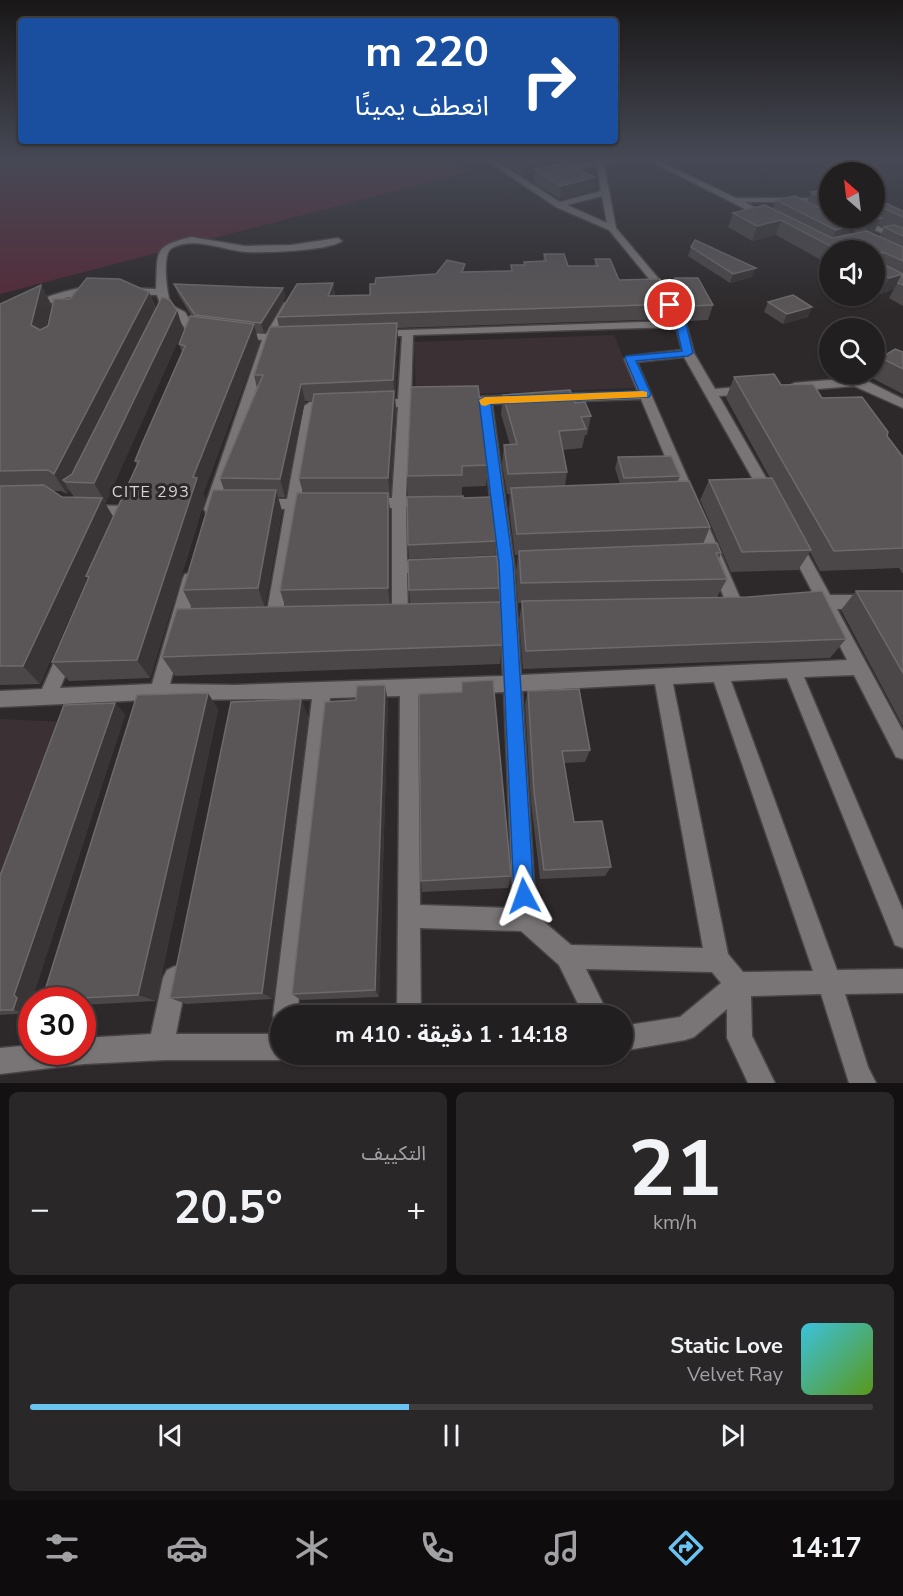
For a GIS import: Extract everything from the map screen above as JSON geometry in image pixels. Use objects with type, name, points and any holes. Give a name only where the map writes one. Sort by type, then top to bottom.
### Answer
[{"type":"street","points":[[572,211],[612,228]]},
{"type":"street","points":[[607,211],[612,228],[659,285],[681,324],[688,353],[777,510]]},
{"type":"street","points":[[755,211],[777,222]]},
{"type":"street","points":[[876,228],[903,242]]},
{"type":"street","points":[[869,238],[888,234]]},
{"type":"street","points":[[303,337],[268,339],[219,333],[189,335],[181,314],[164,312],[161,292],[162,254],[168,246],[191,240],[245,249],[291,248],[338,241]]},
{"type":"street","points":[[0,320],[62,293],[77,290],[161,292]]},
{"type":"street","points":[[57,314],[62,293]]},
{"type":"street","points":[[207,524],[218,503],[268,339],[293,297]]},
{"type":"street","points":[[361,334],[681,324]]},
{"type":"street","points":[[408,332],[394,614],[422,614]]},
{"type":"street","points":[[688,353],[630,358],[688,494],[708,556],[730,607],[758,606]]},
{"type":"street","points":[[782,387],[854,382],[903,404]]},
{"type":"street","points":[[710,393],[758,389]]},
{"type":"street","points":[[462,401],[645,394]]},
{"type":"street","points":[[485,400],[506,564],[515,612],[510,683],[525,920]]},
{"type":"street","points":[[297,616],[268,617],[294,505],[310,406],[439,402]]},
{"type":"street","points":[[744,491],[766,489]]},
{"type":"street","points":[[352,503],[442,501]]},
{"type":"street","points":[[248,503],[329,504]]},
{"type":"street","points":[[75,510],[125,511]]},
{"type":"street","points":[[788,530],[903,750]]},
{"type":"street","points":[[139,714],[152,692],[179,619],[194,566]]},
{"type":"street","points":[[398,567],[446,566]]},
{"type":"street","points":[[792,603],[903,602]]},
{"type":"street","points":[[487,613],[515,612]]},
{"type":"street","points":[[179,619],[203,618]]},
{"type":"street","points":[[47,698],[75,632]]},
{"type":"street","points":[[0,699],[152,692],[235,693],[410,688],[663,678],[860,667]]},
{"type":"street","points":[[792,670],[903,937]]},
{"type":"street","points":[[720,674],[829,982],[857,1072],[863,1083]]},
{"type":"street","points":[[663,678],[717,960],[738,984],[740,1038],[762,1083]]},
{"type":"street","points":[[409,1005],[410,688]]},
{"type":"street","points":[[286,1005],[322,690]]},
{"type":"street","points":[[230,716],[235,693]]},
{"type":"street","points":[[408,916],[525,920],[567,957],[591,1005]]},
{"type":"street","points":[[160,1049],[180,957]]},
{"type":"street","points":[[567,957],[717,960]]},
{"type":"street","points":[[633,1037],[685,1028],[738,984],[903,981]]},
{"type":"street","points":[[96,1050],[135,1047],[160,1049],[270,1047]]},
{"type":"street","points":[[0,1061],[18,1054]]},
{"type":"shaded area","points":[[0,211],[319,211],[0,294]]},
{"type":"shaded area","points":[[614,335],[636,388],[416,396],[414,342]]},
{"type":"shaded area","points":[[0,719],[66,722],[0,908]]},
{"type":"building","points":[[743,211],[776,211],[832,238],[867,231],[903,247],[903,261],[885,253],[885,240],[819,240],[781,220],[757,226],[733,213]]},
{"type":"building","points":[[797,211],[819,211],[819,222]]},
{"type":"building","points":[[889,211],[902,211],[903,217]]},
{"type":"building","points":[[894,225],[903,228],[903,236],[885,227]]},
{"type":"building","points":[[695,240],[756,268],[733,274],[691,247]]},
{"type":"building","points":[[544,254],[564,254],[568,266],[598,266],[595,259],[610,259],[619,280],[660,279],[674,304],[277,317],[297,284],[333,283],[328,296],[370,295],[370,284],[375,284],[376,278],[436,274],[447,260],[465,264],[462,272],[512,271],[511,265],[546,261]]},
{"type":"building","points":[[885,265],[903,274],[889,278],[885,276]]},
{"type":"building","points":[[903,274],[903,285],[898,283]]},
{"type":"building","points":[[87,278],[120,279],[149,292],[54,474],[48,470],[0,471],[0,304],[41,285],[31,325],[40,330],[48,326],[54,299],[70,299]]},
{"type":"building","points":[[675,278],[698,278],[713,305],[691,306]]},
{"type":"building","points":[[174,284],[283,288],[261,323],[195,315]]},
{"type":"building","points":[[793,295],[812,307],[787,314],[768,302]]},
{"type":"building","points":[[162,297],[170,300],[177,310],[94,483],[66,482],[63,480],[72,474]]},
{"type":"building","points":[[190,316],[254,324],[193,477],[197,478],[137,660],[52,662],[89,577],[86,576],[139,461],[135,461],[185,346],[179,344]]},
{"type":"building","points":[[397,323],[393,380],[301,384],[280,479],[220,478],[263,375],[254,375],[270,327]]},
{"type":"building","points":[[895,349],[903,352],[903,369],[885,360],[885,355]]},
{"type":"building","points":[[774,374],[781,385],[813,384],[822,398],[862,397],[888,432],[887,436],[903,457],[903,548],[834,551],[734,377]]},
{"type":"building","points":[[478,386],[488,465],[462,466],[462,475],[407,476],[411,387]]},
{"type":"building","points":[[570,390],[575,403],[585,402],[591,416],[581,417],[586,429],[559,431],[567,472],[508,474],[504,445],[517,444],[503,395]]},
{"type":"building","points":[[394,391],[388,478],[299,478],[314,394]]},
{"type":"building","points":[[671,456],[680,476],[624,478],[618,457]]},
{"type":"building","points":[[772,478],[811,550],[742,552],[709,480]]},
{"type":"building","points":[[689,481],[710,527],[517,534],[511,488]]},
{"type":"building","points":[[44,485],[62,497],[102,498],[23,666],[0,666],[0,486]]},
{"type":"building","points":[[213,490],[276,490],[258,588],[183,590]]},
{"type":"building","points":[[297,493],[388,493],[388,588],[280,590]]},
{"type":"building","points":[[463,496],[463,498],[491,497],[496,541],[408,545],[407,497]]},
{"type":"building","points":[[717,543],[721,553],[716,553],[727,579],[521,583],[519,551]]},
{"type":"building","points":[[497,556],[499,588],[409,590],[408,560]]},
{"type":"building","points":[[822,591],[846,639],[526,651],[522,601],[748,597]]},
{"type":"building","points":[[856,591],[903,591],[903,673]]},
{"type":"building","points":[[501,602],[502,645],[162,657],[177,609]]},
{"type":"building","points":[[493,680],[511,876],[421,881],[419,694],[462,692],[462,682]]},
{"type":"building","points":[[385,685],[375,990],[292,994],[325,702],[356,700],[357,686]]},
{"type":"building","points":[[579,689],[590,750],[562,751],[574,822],[602,821],[611,867],[544,870],[534,791],[528,691]]},
{"type":"building","points":[[208,693],[138,995],[96,997],[96,987],[46,987],[137,695]]},
{"type":"building","points":[[301,699],[262,993],[170,998],[231,702]]},
{"type":"building","points":[[115,703],[14,995],[17,998],[13,1010],[0,1010],[0,876],[64,705]]},
{"type":"slow traffic","points":[[485,403],[485,400],[643,395]]},
{"type":"district","name":"CITE 293","points":[[151,492]]},
{"type":"route","points":[[524,896],[510,683],[506,564],[485,400],[645,394],[630,358],[688,353],[681,324],[670,305]]}]
